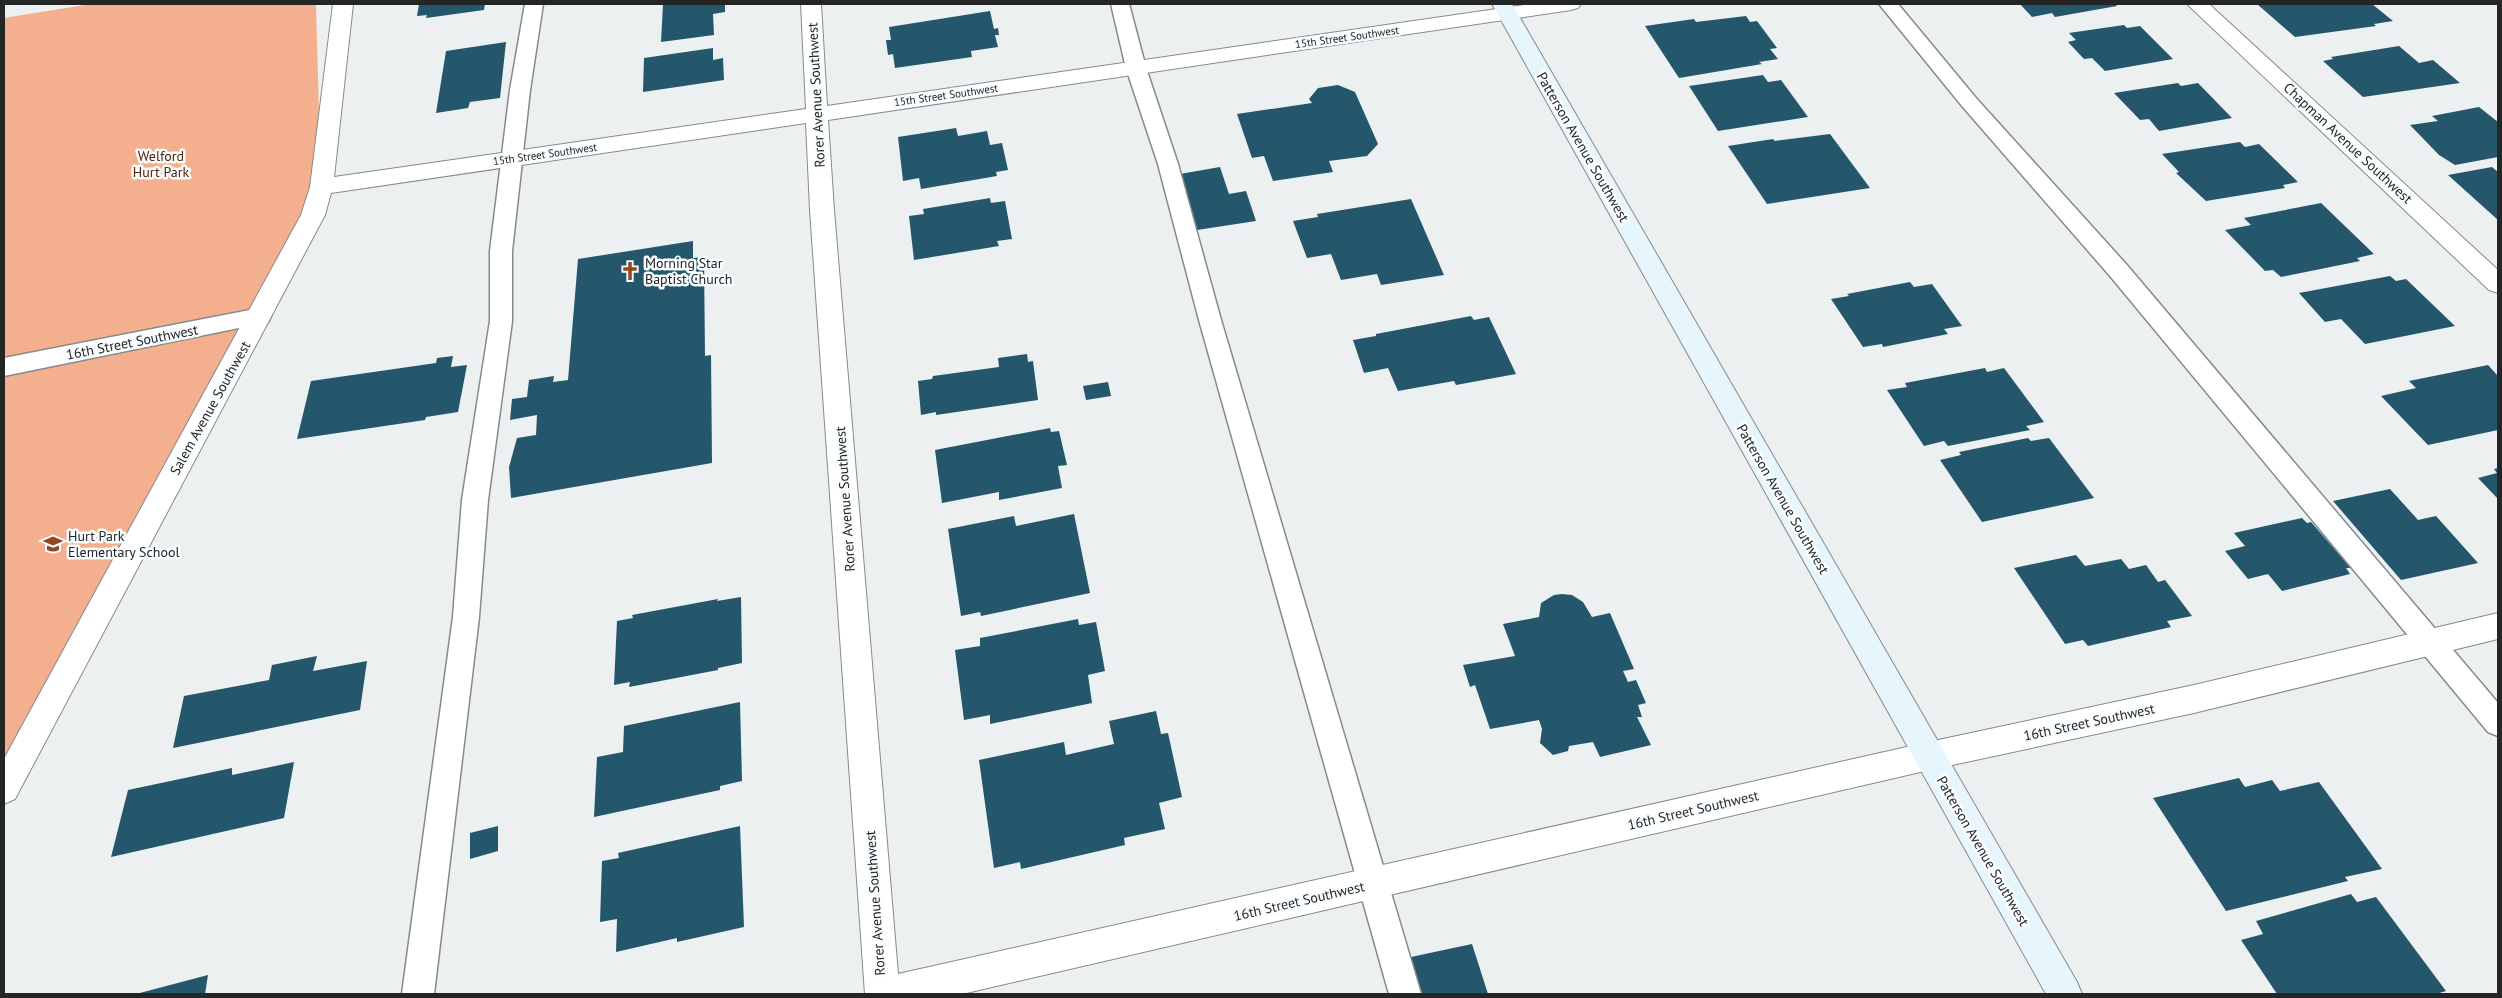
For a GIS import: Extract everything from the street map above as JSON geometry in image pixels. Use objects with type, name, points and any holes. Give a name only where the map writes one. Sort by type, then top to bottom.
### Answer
[{"type":"main road","name":"Patterson Avenue Southwest","points":[[1504,8],[2065,994]]},
{"type":"street","name":"Salem Avenue Southwest","points":[[4,789],[313,215],[320,187],[343,4]]},
{"type":"street","name":"Rorer Avenue Southwest","points":[[810,4],[818,114],[822,210],[882,994]]},
{"type":"street","name":"15th Street Southwest","points":[[320,187],[1136,68],[1504,8],[1571,4]]},
{"type":"street","name":"Chapman Avenue Southwest","points":[[2197,4],[2498,284]]},
{"type":"street","name":"16th Street Southwest","points":[[888,994],[1929,756],[2194,699],[2498,626]]},
{"type":"lane","points":[[418,994],[466,616],[476,500],[501,321],[501,251],[520,90],[534,4]]},
{"type":"lane","points":[[1120,4],[1136,68],[1168,164],[1210,320],[1405,994]]},
{"type":"lane","points":[[1888,4],[1969,102],[2118,270],[2498,723]]},
{"type":"lane","name":"16th Street Southwest","points":[[4,367],[260,316]]},
{"type":"green space","name":"Welford Hurt Park","points":[[91,4],[316,4],[321,187],[4,789],[4,18]]},
{"type":"building","points":[[419,4],[485,4],[484,10],[426,18],[427,15],[417,16]]},
{"type":"building","points":[[663,4],[725,4],[725,12],[713,14],[714,35],[661,42]]},
{"type":"building","points":[[2020,4],[2115,4],[2117,6],[2055,17],[2052,13],[2032,17]]},
{"type":"building","points":[[2257,4],[2372,4],[2393,21],[2374,24],[2376,26],[2295,37]]},
{"type":"building","points":[[990,11],[994,29],[998,28],[999,35],[995,35],[998,47],[971,51],[972,57],[895,68],[893,54],[888,55],[886,40],[891,40],[889,27]]},
{"type":"building","points":[[1746,16],[1750,22],[1757,21],[1777,48],[1770,49],[1778,59],[1759,62],[1762,64],[1679,78],[1645,26],[1694,19],[1696,22]]},
{"type":"building","points":[[2124,25],[2127,28],[2140,26],[2173,59],[2105,71],[2092,58],[2084,59],[2068,42],[2076,40],[2069,33]]},
{"type":"building","points":[[506,42],[500,98],[470,102],[468,108],[436,113],[446,51]]},
{"type":"building","points":[[2399,46],[2419,63],[2433,60],[2460,83],[2363,97],[2323,61],[2333,59],[2331,57]]},
{"type":"building","points":[[713,48],[713,60],[723,58],[724,80],[643,92],[644,58]]},
{"type":"building","points":[[1763,75],[1768,82],[1781,80],[1808,117],[1718,131],[1689,86]]},
{"type":"building","points":[[2178,83],[2181,86],[2198,83],[2232,118],[2159,131],[2149,119],[2140,120],[2114,93]]},
{"type":"building","points":[[1338,85],[1355,92],[1378,144],[1367,156],[1329,161],[1333,172],[1273,181],[1264,156],[1252,158],[1237,114],[1312,103],[1309,99],[1318,88]]},
{"type":"building","points":[[2479,107],[2498,122],[2498,157],[2455,165],[2439,155],[2410,125],[2438,121],[2432,116]]},
{"type":"building","points":[[956,128],[958,136],[987,131],[990,145],[1002,143],[1008,170],[996,172],[997,176],[921,189],[919,178],[903,181],[898,137]]},
{"type":"building","points":[[1830,134],[1870,188],[1767,204],[1728,146],[1773,139],[1775,141]]},
{"type":"building","points":[[2240,142],[2245,147],[2259,144],[2298,182],[2283,185],[2285,188],[2206,201],[2176,173],[2179,172],[2162,154]]},
{"type":"building","points":[[1220,167],[1229,194],[1246,191],[1256,221],[1197,230],[1180,174]]},
{"type":"building","points":[[2492,167],[2498,172],[2498,220],[2448,175]]},
{"type":"building","points":[[990,198],[991,203],[1005,201],[1012,239],[997,241],[999,246],[914,260],[909,216],[924,214],[923,209]]},
{"type":"building","points":[[1411,199],[1444,275],[1381,285],[1377,274],[1341,280],[1331,254],[1307,258],[1293,221],[1318,217],[1317,214]]},
{"type":"building","points":[[2321,203],[2374,254],[2357,258],[2360,261],[2281,277],[2273,270],[2265,271],[2225,230],[2251,225],[2244,218]]},
{"type":"building","points":[[693,241],[693,258],[704,257],[705,356],[711,355],[712,463],[511,498],[509,467],[517,438],[536,435],[537,415],[510,420],[512,399],[527,397],[529,380],[554,376],[553,382],[568,380],[578,259]]},
{"type":"building","points":[[2390,276],[2396,281],[2406,279],[2455,326],[2365,344],[2341,319],[2325,322],[2299,293]]},
{"type":"building","points":[[1910,282],[1914,287],[1932,284],[1962,326],[1944,329],[1948,334],[1883,347],[1882,344],[1863,347],[1831,299],[1849,296],[1847,294]]},
{"type":"building","points":[[1471,316],[1474,320],[1489,317],[1516,374],[1456,385],[1454,381],[1398,391],[1388,368],[1364,373],[1353,340]]},
{"type":"building","points":[[1027,354],[1028,362],[1033,361],[1038,400],[936,415],[936,412],[921,415],[918,381],[932,379],[933,376],[999,367],[998,358]]},
{"type":"building","points":[[453,356],[451,367],[467,365],[458,412],[426,417],[425,420],[297,439],[311,381],[436,363],[437,358]]},
{"type":"building","points":[[2488,365],[2498,376],[2498,430],[2428,445],[2381,396],[2416,388],[2409,381]]},
{"type":"building","points":[[1985,368],[1987,372],[2004,368],[2044,422],[2026,426],[2030,430],[1948,446],[1944,441],[1924,446],[1887,390],[1907,387],[1905,383]]},
{"type":"building","points":[[1108,382],[1111,396],[1086,400],[1083,386]]},
{"type":"building","points":[[1050,428],[1051,432],[1059,431],[1067,465],[1058,466],[1062,488],[999,500],[999,492],[942,503],[935,450]]},
{"type":"building","points":[[2028,438],[2031,441],[2049,438],[2094,498],[1982,522],[1940,460],[1961,455],[1959,452]]},
{"type":"building","points":[[2498,468],[2498,499],[2478,478],[2497,473],[2494,469]]},
{"type":"building","points":[[2390,489],[2418,520],[2436,516],[2478,563],[2401,580],[2333,501]]},
{"type":"building","points":[[1074,514],[1090,593],[981,616],[980,612],[961,616],[948,529],[1014,516],[1016,526]]},
{"type":"building","points":[[2302,518],[2307,523],[2311,522],[2351,568],[2346,568],[2350,574],[2282,591],[2268,574],[2248,579],[2225,551],[2245,546],[2234,533]]},
{"type":"building","points":[[2076,555],[2085,566],[2121,559],[2129,569],[2146,565],[2158,582],[2165,580],[2192,616],[2167,621],[2171,627],[2088,646],[2083,640],[2065,644],[2014,568]]},
{"type":"building","points":[[1554,595],[1572,595],[1583,602],[1592,617],[1610,613],[1634,669],[1623,671],[1628,682],[1636,680],[1646,703],[1638,705],[1642,717],[1637,717],[1651,745],[1600,757],[1593,742],[1569,746],[1568,751],[1553,755],[1540,743],[1542,729],[1539,720],[1490,729],[1475,685],[1470,687],[1463,665],[1515,656],[1503,624],[1539,617],[1541,603]]},
{"type":"building","points":[[741,597],[742,663],[718,668],[718,670],[629,687],[630,682],[614,685],[617,621],[633,618],[632,615],[718,599],[717,601]]},
{"type":"building","points":[[1078,619],[1079,625],[1096,622],[1105,671],[1088,675],[1092,703],[990,724],[990,715],[964,720],[955,650],[980,646],[980,638]]},
{"type":"building","points":[[317,656],[313,671],[367,661],[360,710],[173,748],[184,696],[269,680],[272,665]]},
{"type":"building","points":[[740,702],[742,781],[720,786],[720,790],[594,817],[597,757],[623,752],[624,726]]},
{"type":"building","points":[[1156,711],[1161,734],[1168,733],[1182,797],[1159,803],[1165,829],[1124,838],[1125,845],[1021,869],[1020,862],[994,868],[979,760],[1064,742],[1066,755],[1114,744],[1109,721]]},
{"type":"building","points":[[294,762],[284,818],[111,857],[128,790],[232,768],[232,775]]},
{"type":"building","points":[[2239,778],[2245,787],[2272,780],[2280,791],[2319,782],[2382,869],[2345,877],[2348,881],[2226,911],[2153,798]]},
{"type":"building","points":[[498,826],[498,851],[470,859],[470,833]]},
{"type":"building","points":[[740,826],[744,927],[677,942],[677,938],[616,952],[617,919],[600,922],[602,861],[619,858],[618,853]]},
{"type":"building","points":[[2351,894],[2357,902],[2376,897],[2446,991],[2436,994],[2277,994],[2241,940],[2263,934],[2256,921]]},
{"type":"building","points":[[1472,944],[1488,994],[1422,994],[1411,957]]},
{"type":"building","points":[[208,975],[205,994],[136,994]]},
{"type":"place","name":"Morning Star Baptist Church","points":[[630,271]]},
{"type":"place","name":"Hurt Park Elementary School","points":[[53,544]]}]
